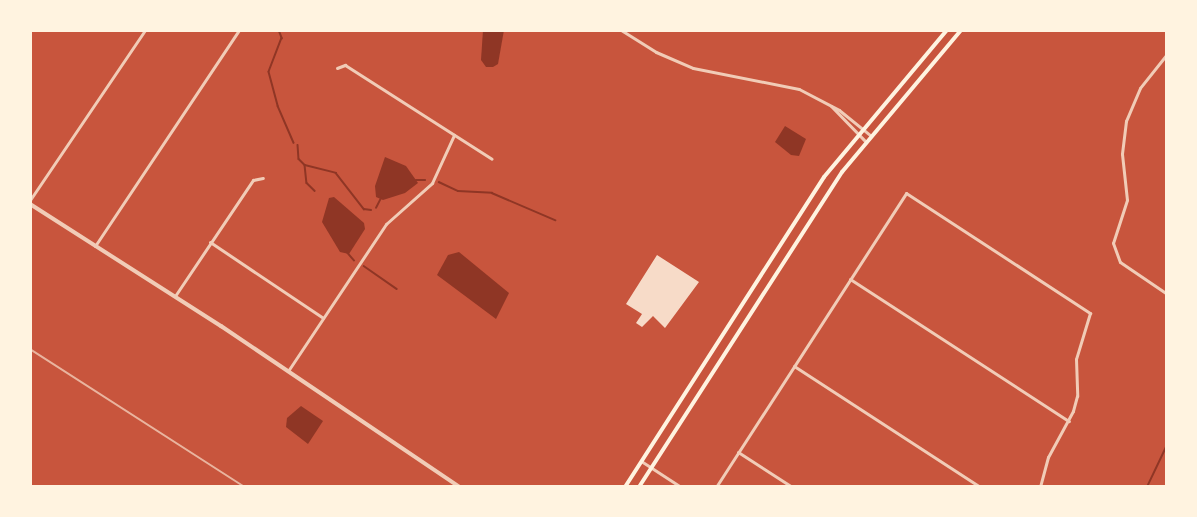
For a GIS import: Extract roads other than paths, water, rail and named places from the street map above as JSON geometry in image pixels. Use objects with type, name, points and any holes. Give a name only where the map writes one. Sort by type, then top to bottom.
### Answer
[{"type":"main road","points":[[625,487],[824,177],[856,134],[947,30]]},
{"type":"main road","points":[[639,487],[865,141],[961,30]]},
{"type":"street","points":[[145,30],[30,202],[94,247],[460,487]]},
{"type":"street","points":[[94,247],[239,30]]},
{"type":"street","points":[[621,30],[657,52],[693,68],[799,89],[831,105],[870,135]]},
{"type":"street","points":[[1167,54],[1140,88],[1126,121],[1122,154],[1127,200],[1113,243],[1120,262],[1167,294]]},
{"type":"street","points":[[337,68],[345,65],[492,159]]},
{"type":"street","points":[[831,105],[865,141]]},
{"type":"street","points":[[287,372],[386,224],[432,183],[453,135]]},
{"type":"street","points":[[174,298],[253,180],[263,178]]},
{"type":"street","points":[[716,487],[906,193],[1090,313],[1076,359],[1077,396],[1069,421],[1048,457],[1040,487]]},
{"type":"street","points":[[210,242],[323,318]]},
{"type":"street","points":[[850,279],[1069,421]]},
{"type":"street","points":[[794,366],[980,487]]},
{"type":"street","points":[[738,452],[792,487]]},
{"type":"street","points":[[641,460],[681,487]]},
{"type":"waterway","points":[[279,30],[282,38],[269,72],[278,106],[294,143]]},
{"type":"waterway","points":[[298,145],[299,159],[305,165],[336,173],[364,209],[371,210]]},
{"type":"waterway","points":[[305,165],[307,183],[315,191]]},
{"type":"waterway","points":[[416,180],[425,180]]},
{"type":"waterway","points":[[439,182],[458,191],[492,193],[555,220]]},
{"type":"waterway","points":[[376,208],[381,198]]},
{"type":"waterway","points":[[347,252],[354,260]]},
{"type":"waterway","points":[[364,266],[397,289]]},
{"type":"waterway","points":[[1147,487],[1167,445]]},
{"type":"railway","points":[[30,349],[245,487]]}]
